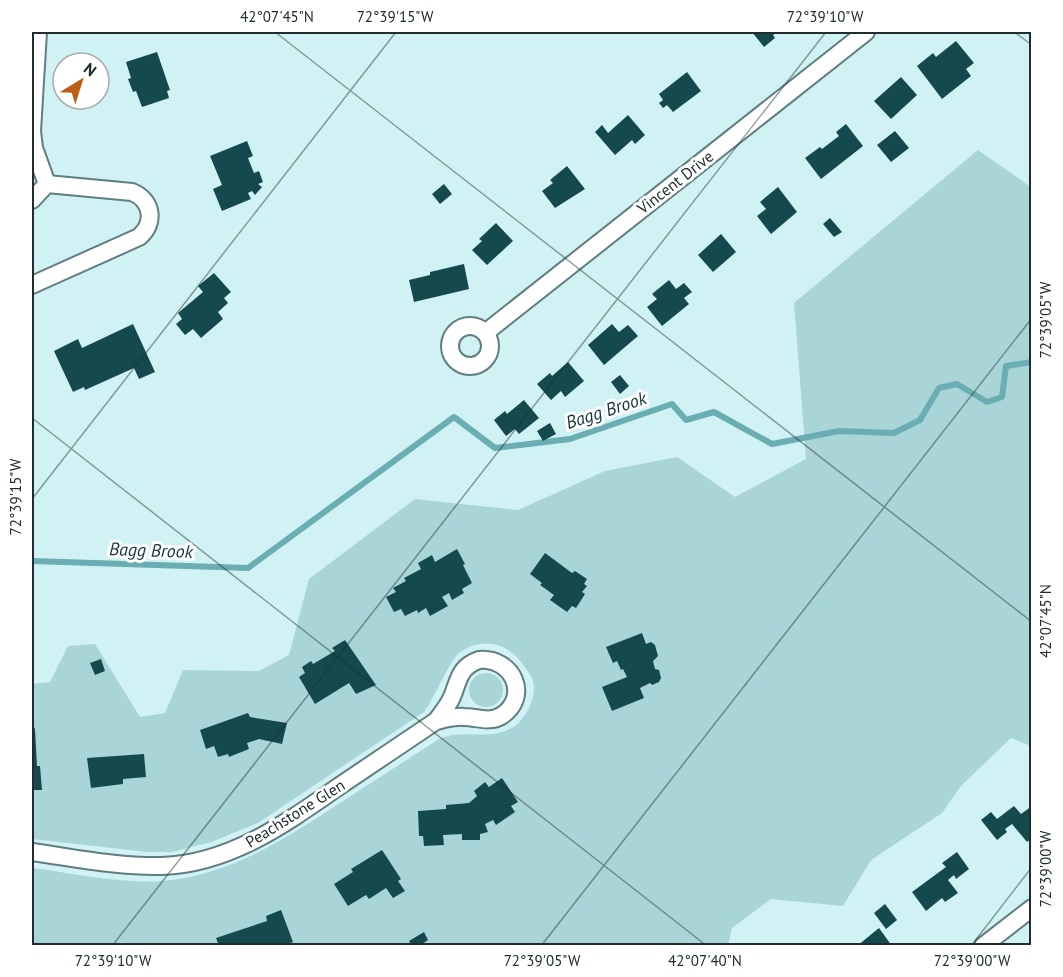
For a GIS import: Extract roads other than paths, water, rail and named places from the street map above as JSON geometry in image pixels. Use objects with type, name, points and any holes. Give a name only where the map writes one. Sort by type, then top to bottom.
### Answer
[{"type":"street","points":[[38,32],[32,131],[34,148],[47,184]]},
{"type":"street","name":"Vincent Drive","points":[[485,333],[866,32]]},
{"type":"street","points":[[32,200],[47,184]]},
{"type":"street","points":[[32,285],[139,237],[147,228],[150,220],[147,204],[136,194],[47,184]]},
{"type":"street","name":"Peachstone Glen","points":[[32,852],[121,864],[164,866],[184,864],[229,852],[260,838],[290,820],[436,721],[449,702],[458,677],[466,666],[479,660],[493,661],[500,663],[510,673],[515,686],[514,699],[501,716],[488,720],[462,717],[436,721]]},
{"type":"street","points":[[983,945],[1032,908]]},
{"type":"waterway","name":"Bagg Brook","points":[[32,561],[248,568],[454,417],[495,448],[570,439],[672,404],[686,420],[714,412],[772,444],[839,431],[894,433],[920,420],[939,388],[957,384],[987,402],[1002,397],[1006,366],[1032,362]]}]
